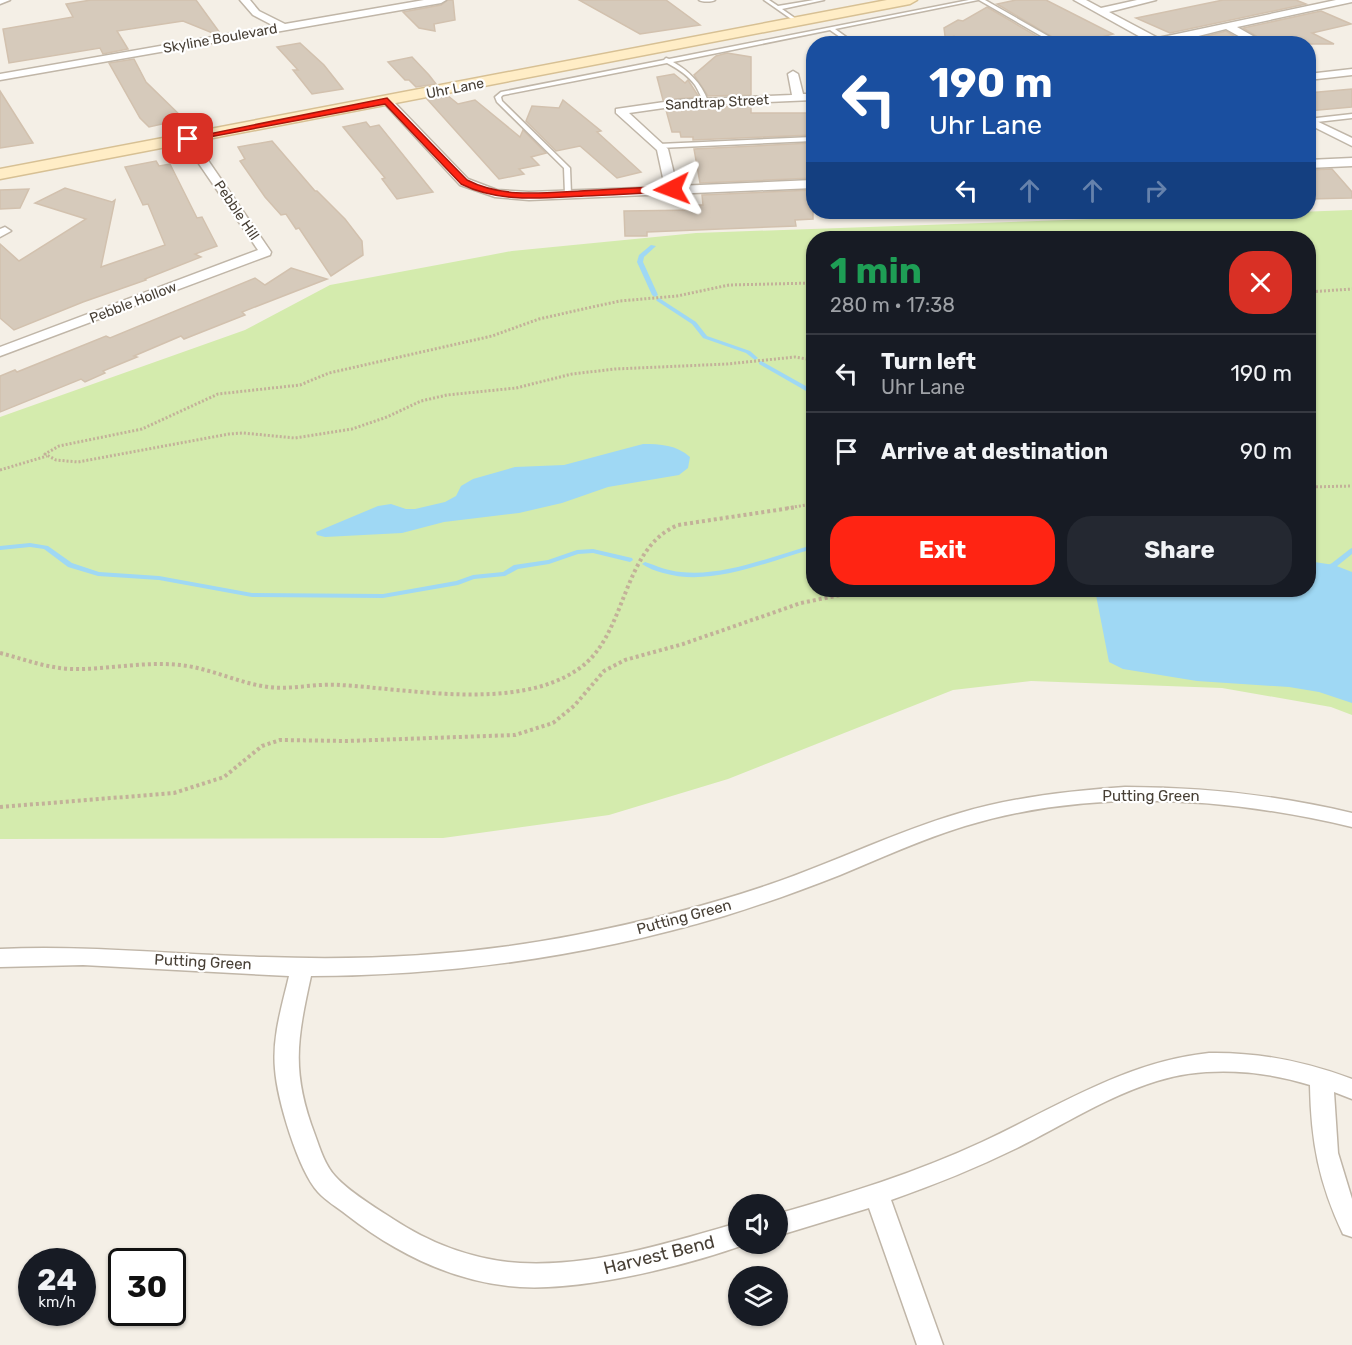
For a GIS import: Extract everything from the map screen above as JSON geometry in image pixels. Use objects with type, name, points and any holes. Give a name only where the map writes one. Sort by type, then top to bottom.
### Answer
[{"type":"street","points":[[0,1],[5,0]]},
{"type":"street","points":[[245,0],[256,13],[283,27]]},
{"type":"street","name":"Skyline Boulevard","points":[[0,77],[441,0]]},
{"type":"street","name":"Uhr Lane","points":[[0,174],[910,0]]},
{"type":"street","points":[[1078,0],[1148,36]]},
{"type":"street","points":[[1099,11],[1151,0]]},
{"type":"street","points":[[1185,36],[1350,0]]},
{"type":"street","points":[[1227,26],[1246,36]]},
{"type":"street","points":[[1316,70],[1325,75]]},
{"type":"street","points":[[1316,76],[1352,72]]},
{"type":"street","points":[[793,74],[798,98]]},
{"type":"street","name":"Sandtrap Street","points":[[659,146],[620,111],[705,101],[806,97]]},
{"type":"street","points":[[387,101],[464,182],[495,193],[516,196],[806,183]]},
{"type":"street","points":[[1316,125],[1352,143]]},
{"type":"street","name":"Pebble Hill","points":[[188,139],[266,252]]},
{"type":"street","points":[[659,146],[665,155],[672,189]]},
{"type":"street","points":[[1316,164],[1352,162]]},
{"type":"street","name":"Pebble Hollow","points":[[0,352],[266,252]]},
{"type":"street","name":"Putting Green","points":[[0,958],[51,954],[223,965],[302,967],[409,965],[545,949],[667,923],[781,889],[934,828],[986,813],[1039,802],[1094,796],[1150,793],[1208,796],[1267,802],[1352,820]]},
{"type":"street","name":"Harvest Bend","points":[[302,967],[287,1040],[286,1070],[297,1120],[325,1182],[378,1226],[420,1250],[450,1261],[513,1274],[546,1275],[617,1268],[728,1238]]},
{"type":"street","points":[[788,1222],[826,1211],[971,1158],[1095,1095],[1159,1070],[1210,1061],[1241,1061],[1322,1077],[1352,1089]]},
{"type":"street","points":[[1322,1077],[1322,1131],[1331,1178],[1352,1226]]},
{"type":"street","points":[[876,1193],[930,1345]]},
{"type":"lane","points":[[702,0],[713,0]]},
{"type":"lane","points":[[766,0],[797,22]]},
{"type":"lane","points":[[778,8],[822,0]]},
{"type":"lane","points":[[568,194],[567,168],[498,97],[508,91],[975,0]]},
{"type":"lane","points":[[981,0],[1046,36]]},
{"type":"lane","points":[[830,27],[843,36]]},
{"type":"lane","points":[[666,60],[677,65],[700,86],[705,101]]},
{"type":"lane","points":[[1316,120],[1352,116]]},
{"type":"lane","points":[[659,146],[806,139]]},
{"type":"path","points":[[47,456],[45,454],[48,450],[59,446],[142,429],[218,394],[300,384],[329,373],[492,336],[539,319],[620,301],[677,296],[729,285],[806,283]]},
{"type":"path","points":[[1316,291],[1352,289]]},
{"type":"path","points":[[0,470],[47,456],[60,462],[78,462],[243,433],[295,438],[352,429],[387,417],[421,401],[447,395],[516,388],[572,374],[615,369],[727,364],[795,357],[806,359]]},
{"type":"path","points":[[1316,487],[1352,486]]},
{"type":"path","points":[[0,653],[38,665],[59,668],[172,664],[219,672],[264,686],[284,688],[337,685],[445,693],[496,693],[531,689],[567,678],[591,662],[600,649],[644,554],[652,540],[664,531],[678,525],[806,505]]},
{"type":"path","points":[[0,807],[174,793],[224,777],[262,746],[280,740],[347,741],[470,737],[515,735],[535,730],[554,723],[574,706],[604,671],[625,660],[683,644],[801,603],[831,597]]},
{"type":"green space","points":[[1352,210],[1352,715],[1331,707],[1222,688],[1031,681],[953,690],[728,779],[609,815],[443,838],[0,839],[0,417],[245,330],[330,285],[512,251],[696,233],[1095,219],[1316,219],[1316,211]]},
{"type":"water","points":[[643,444],[662,445],[680,450],[690,457],[688,468],[679,475],[608,487],[562,503],[519,513],[444,522],[402,533],[325,537],[317,535],[316,532],[378,506],[391,504],[406,509],[415,509],[445,502],[456,496],[461,486],[473,479],[515,467],[564,465]]},
{"type":"water","points":[[1316,562],[1334,565],[1352,572],[1352,703],[1319,692],[1289,687],[1197,681],[1123,669],[1109,662],[1096,597],[1316,597]]},
{"type":"building","points":[[91,0],[196,0],[220,33],[215,34],[183,21],[117,31],[128,49],[103,54],[100,48],[9,63],[3,29],[73,17],[66,4]]},
{"type":"building","points":[[448,0],[453,0],[455,20],[434,24],[435,31],[419,28],[403,12],[441,5]]},
{"type":"building","points":[[579,0],[666,0],[700,25],[640,34]]},
{"type":"building","points":[[1016,0],[1046,0],[1113,34],[1051,36],[997,4]]},
{"type":"building","points":[[1223,0],[1296,0],[1306,4],[1170,33],[1136,18]]},
{"type":"building","points":[[987,7],[1036,36],[945,36],[944,28],[958,20],[963,21]]},
{"type":"building","points":[[1321,11],[1351,24],[1312,33],[1334,44],[1316,44],[1316,36],[1256,36],[1243,28]]},
{"type":"building","points":[[1226,31],[1234,36],[1207,36]]},
{"type":"building","points":[[300,43],[324,65],[343,89],[312,94],[293,70],[298,70],[277,47]]},
{"type":"building","points":[[727,53],[751,57],[751,95],[708,96],[694,75],[716,56]]},
{"type":"building","points":[[412,57],[436,84],[416,87],[409,80],[405,80],[388,62]]},
{"type":"building","points":[[134,59],[146,82],[184,119],[149,127],[140,118],[109,63]]},
{"type":"building","points":[[674,74],[685,83],[688,80],[699,97],[663,100],[657,77]]},
{"type":"building","points":[[1352,89],[1352,107],[1316,110],[1316,92]]},
{"type":"building","points":[[0,91],[33,143],[0,148]]},
{"type":"building","points":[[447,95],[458,104],[475,100],[520,137],[523,130],[546,153],[531,157],[539,165],[519,169],[524,174],[499,179],[427,99]]},
{"type":"building","points":[[563,100],[601,131],[597,132],[641,172],[617,178],[580,146],[556,151],[526,121],[532,106],[559,108]]},
{"type":"building","points":[[751,105],[751,113],[806,113],[806,135],[693,140],[693,137],[681,137],[680,132],[672,132],[666,110]]},
{"type":"building","points":[[366,122],[370,127],[379,125],[433,192],[397,199],[382,179],[385,178],[343,127]]},
{"type":"building","points":[[272,141],[315,191],[345,219],[362,241],[363,255],[331,276],[299,228],[296,229],[286,214],[281,215],[265,197],[240,161],[245,159],[238,147]]},
{"type":"building","points":[[806,143],[806,178],[700,183],[694,149]]},
{"type":"building","points":[[156,161],[159,166],[170,164],[197,218],[202,217],[217,246],[195,254],[201,257],[146,280],[14,330],[0,318],[0,244],[19,261],[86,219],[35,203],[65,188],[112,202],[115,200],[101,267],[165,245],[148,204],[143,205],[125,167]]},
{"type":"building","points":[[1332,169],[1352,192],[1352,198],[1316,199],[1316,170]]},
{"type":"building","points":[[29,189],[20,208],[0,209],[0,190]]},
{"type":"building","points":[[806,190],[806,219],[813,219],[795,220],[796,226],[647,232],[647,236],[625,236],[624,211],[699,210],[698,205],[703,205],[702,195]]},
{"type":"building","points":[[291,268],[327,279],[242,312],[245,315],[184,339],[181,336],[134,356],[137,357],[103,371],[105,373],[85,382],[81,379],[0,412],[0,376],[15,370],[17,372],[106,336],[110,338],[255,278],[265,285]]},
{"type":"waterway","points":[[653,246],[641,256],[640,262],[655,295]]},
{"type":"waterway","points":[[659,300],[694,323],[705,337],[748,352],[755,358]]},
{"type":"waterway","points":[[761,363],[806,389]]},
{"type":"waterway","points":[[0,548],[30,545],[46,547],[70,565],[98,574],[159,578],[252,595],[383,596],[458,583],[473,577],[505,574],[516,567],[549,562],[577,552],[593,551],[630,560]]},
{"type":"waterway","points":[[645,564],[678,574],[704,574],[736,569],[806,549]]},
{"type":"waterway","points":[[1316,575],[1334,565],[1352,550]]},
{"type":"route","points":[[188,139],[387,101],[464,182],[477,188],[516,196],[672,189]]}]
